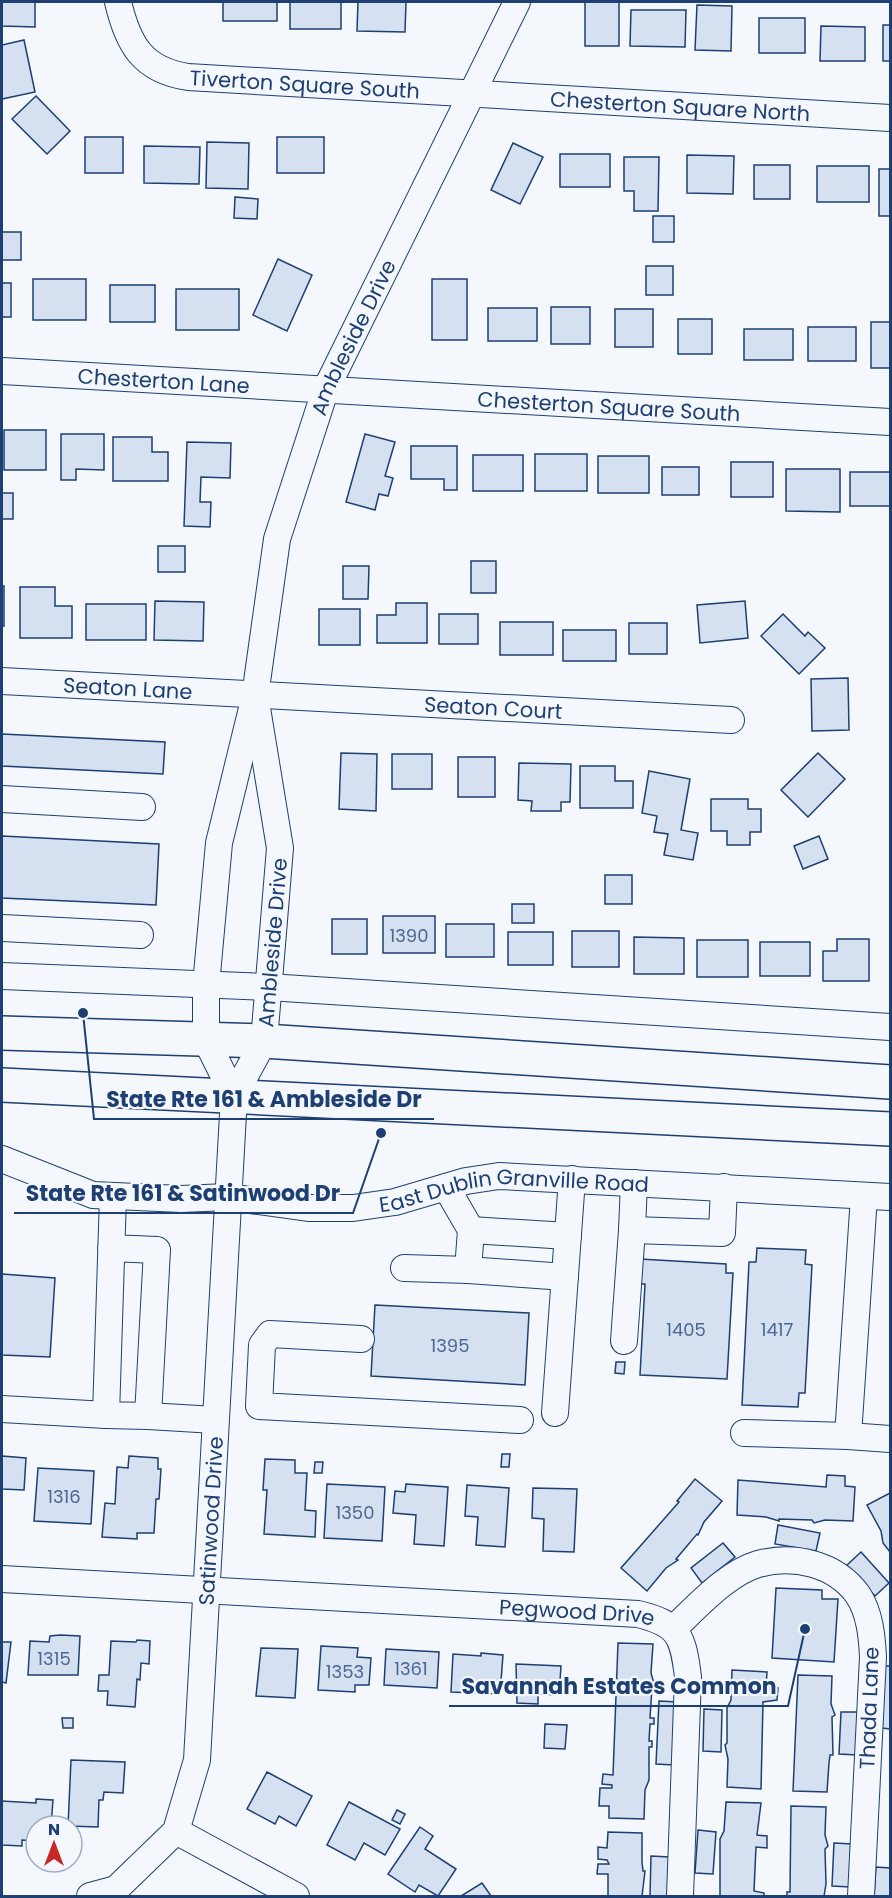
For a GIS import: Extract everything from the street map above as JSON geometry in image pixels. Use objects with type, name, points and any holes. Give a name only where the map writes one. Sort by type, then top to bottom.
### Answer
[{"type":"main road","points":[[2,1033],[264,1041],[891,1082]]},
{"type":"main road","points":[[2,1084],[891,1129]]},
{"type":"street","name":"Tiverton Square South","points":[[118,2],[125,32],[144,59],[168,74],[188,78],[471,94]]},
{"type":"street","name":"Ambleside Drive","points":[[234,1096],[206,1040],[206,985],[219,843],[255,696],[277,540],[325,391],[517,2]]},
{"type":"street","name":"Chesterton Square North","points":[[471,94],[891,118]]},
{"type":"street","name":"Chesterton Lane","points":[[2,371],[325,391]]},
{"type":"street","name":"Chesterton Square South","points":[[325,391],[891,422]]},
{"type":"street","name":"Seaton Lane","points":[[2,681],[255,696]]},
{"type":"street","name":"Ambleside Drive","points":[[234,1096],[264,1041],[280,848],[255,696]]},
{"type":"street","name":"Seaton Court","points":[[255,696],[731,720]]},
{"type":"street","points":[[2,799],[142,807]]},
{"type":"street","points":[[2,928],[140,935]]},
{"type":"street","points":[[2,976],[268,987],[891,1027]]},
{"type":"street","name":"Satinwood Drive","points":[[90,1896],[116,1889],[176,1831],[197,1760],[234,1096]]},
{"type":"street","name":"East Dublin Granville Road","points":[[2,1159],[93,1195],[181,1199],[228,1197],[310,1208],[353,1208],[395,1202],[446,1187],[499,1176],[891,1197]]},
{"type":"street","points":[[555,1413],[572,1179]]},
{"type":"street","points":[[624,1341],[634,1183]]},
{"type":"street","points":[[446,1187],[471,1230],[468,1270]]},
{"type":"street","points":[[632,1230],[722,1233],[724,1187]]},
{"type":"street","points":[[106,1415],[113,1196]]},
{"type":"street","points":[[848,1436],[864,1196]]},
{"type":"street","points":[[471,1230],[568,1236]]},
{"type":"street","points":[[111,1248],[157,1250],[148,1416]]},
{"type":"street","points":[[404,1268],[565,1277]]},
{"type":"street","points":[[361,1339],[270,1334],[262,1346],[259,1406],[520,1420]]},
{"type":"street","points":[[2,1410],[215,1420]]},
{"type":"street","points":[[744,1433],[891,1439]]},
{"type":"street","name":"Thada Lane","points":[[674,1628],[720,1585],[757,1564],[800,1560],[833,1572],[858,1596],[872,1628],[873,1658],[861,1896]]},
{"type":"street","name":"Pegwood Drive","points":[[2,1579],[638,1614],[658,1619],[674,1628],[684,1645],[688,1677],[680,1896]]},
{"type":"street","points":[[176,1831],[296,1896]]},
{"type":"building","points":[[2,2],[35,2],[35,27],[2,26]]},
{"type":"building","points":[[223,2],[277,2],[277,21],[223,21]]},
{"type":"building","points":[[290,2],[341,2],[341,29],[290,29]]},
{"type":"building","points":[[358,2],[406,2],[405,32],[357,31]]},
{"type":"building","points":[[585,2],[619,2],[619,46],[585,46]]},
{"type":"building","points":[[697,5],[732,6],[731,51],[695,50]]},
{"type":"building","points":[[631,10],[686,10],[685,47],[630,46]]},
{"type":"building","points":[[759,18],[805,18],[805,53],[759,53]]},
{"type":"building","points":[[883,25],[890,25],[890,61],[883,61]]},
{"type":"building","points":[[821,26],[865,27],[865,61],[820,61]]},
{"type":"building","points":[[24,40],[35,92],[2,99],[2,45]]},
{"type":"building","points":[[36,96],[70,131],[47,154],[12,119]]},
{"type":"building","points":[[85,137],[123,137],[123,173],[85,173]]},
{"type":"building","points":[[277,137],[324,137],[324,173],[277,173]]},
{"type":"building","points":[[207,142],[249,143],[248,189],[206,188]]},
{"type":"building","points":[[513,143],[543,157],[520,204],[491,190]]},
{"type":"building","points":[[144,146],[200,147],[199,184],[144,183]]},
{"type":"building","points":[[560,154],[610,154],[610,187],[560,187]]},
{"type":"building","points":[[687,155],[734,156],[733,194],[687,193]]},
{"type":"building","points":[[624,157],[659,157],[658,211],[634,211],[634,191],[624,191]]},
{"type":"building","points":[[754,165],[790,165],[790,199],[754,199]]},
{"type":"building","points":[[817,166],[869,166],[869,202],[817,202]]},
{"type":"building","points":[[879,169],[890,169],[890,216],[879,216]]},
{"type":"building","points":[[235,197],[258,199],[257,219],[234,218]]},
{"type":"building","points":[[653,216],[674,216],[674,242],[653,242]]},
{"type":"building","points":[[2,232],[21,232],[21,260],[2,260]]},
{"type":"building","points":[[278,259],[312,275],[287,331],[253,315]]},
{"type":"building","points":[[646,266],[673,266],[673,295],[646,295]]},
{"type":"building","points":[[33,279],[86,279],[86,320],[33,320]]},
{"type":"building","points":[[432,279],[467,279],[467,340],[432,340]]},
{"type":"building","points":[[2,283],[11,283],[11,317],[2,317]]},
{"type":"building","points":[[110,285],[155,285],[155,322],[110,322]]},
{"type":"building","points":[[176,289],[239,289],[239,330],[176,330]]},
{"type":"building","points":[[551,307],[590,307],[590,344],[551,344]]},
{"type":"building","points":[[488,308],[537,308],[537,341],[488,341]]},
{"type":"building","points":[[615,309],[653,309],[653,347],[615,347]]},
{"type":"building","points":[[678,319],[712,319],[712,354],[678,354]]},
{"type":"building","points":[[871,322],[890,322],[890,368],[871,368]]},
{"type":"building","points":[[808,327],[856,327],[856,361],[808,361]]},
{"type":"building","points":[[744,329],[793,329],[793,360],[744,360]]},
{"type":"building","points":[[4,430],[46,430],[46,470],[4,470]]},
{"type":"building","points":[[61,434],[104,434],[104,470],[76,469],[76,480],[61,480]]},
{"type":"building","points":[[365,434],[395,442],[385,476],[393,478],[388,496],[379,494],[375,510],[346,502]]},
{"type":"building","points":[[113,437],[152,437],[152,452],[168,452],[168,481],[113,481]]},
{"type":"building","points":[[187,442],[231,443],[230,478],[201,477],[200,502],[211,502],[210,527],[184,526]]},
{"type":"building","points":[[411,446],[457,446],[457,490],[444,490],[444,479],[411,479]]},
{"type":"building","points":[[535,454],[587,454],[587,491],[535,491]]},
{"type":"building","points":[[473,455],[523,455],[523,491],[473,491]]},
{"type":"building","points":[[598,456],[649,456],[649,493],[598,493]]},
{"type":"building","points":[[731,462],[773,462],[773,497],[731,497]]},
{"type":"building","points":[[662,467],[699,467],[699,495],[662,495]]},
{"type":"building","points":[[786,469],[840,469],[840,512],[786,511]]},
{"type":"building","points":[[850,472],[890,472],[890,506],[850,506]]},
{"type":"building","points":[[2,493],[13,493],[13,519],[2,519]]},
{"type":"building","points":[[158,546],[185,546],[185,572],[158,572]]},
{"type":"building","points":[[471,561],[496,561],[496,593],[471,593]]},
{"type":"building","points":[[343,566],[369,566],[368,599],[343,599]]},
{"type":"building","points":[[2,586],[4,586],[4,626],[2,626]]},
{"type":"building","points":[[20,587],[55,587],[55,606],[72,606],[72,638],[20,638]]},
{"type":"building","points":[[155,601],[204,602],[203,641],[154,640]]},
{"type":"building","points":[[745,601],[748,638],[700,643],[697,605]]},
{"type":"building","points":[[396,603],[427,603],[427,643],[377,643],[377,615],[396,615]]},
{"type":"building","points":[[86,604],[146,604],[146,640],[86,640]]},
{"type":"building","points":[[319,609],[360,609],[360,645],[319,645]]},
{"type":"building","points":[[439,614],[478,614],[478,644],[439,644]]},
{"type":"building","points":[[783,614],[805,636],[808,632],[825,648],[799,674],[761,636]]},
{"type":"building","points":[[500,622],[553,622],[553,655],[500,655]]},
{"type":"building","points":[[629,623],[667,623],[667,654],[629,654]]},
{"type":"building","points":[[563,630],[616,630],[616,661],[563,661]]},
{"type":"building","points":[[848,678],[849,730],[812,731],[811,679]]},
{"type":"building","points":[[2,734],[165,742],[163,774],[2,766]]},
{"type":"building","points":[[341,753],[377,754],[376,811],[339,809]]},
{"type":"building","points":[[818,753],[845,779],[808,817],[781,790]]},
{"type":"building","points":[[392,754],[432,754],[432,789],[392,789]]},
{"type":"building","points":[[458,757],[495,757],[495,797],[458,797]]},
{"type":"building","points":[[519,763],[571,764],[570,802],[561,802],[561,811],[531,811],[532,801],[518,800]]},
{"type":"building","points":[[580,766],[615,766],[615,781],[633,781],[633,808],[580,808]]},
{"type":"building","points":[[649,771],[690,779],[681,830],[698,833],[693,860],[664,855],[668,834],[654,832],[657,816],[642,813]]},
{"type":"building","points":[[711,799],[748,799],[748,809],[761,809],[761,832],[750,832],[750,845],[727,845],[727,831],[711,831]]},
{"type":"building","points":[[2,836],[159,844],[156,905],[2,898]]},
{"type":"building","points":[[819,836],[828,859],[803,869],[794,846]]},
{"type":"building","points":[[605,875],[632,875],[632,904],[605,904]]},
{"type":"building","points":[[512,904],[534,904],[534,923],[512,923]]},
{"type":"building","points":[[383,916],[435,916],[435,953],[383,953]]},
{"type":"building","points":[[332,919],[367,919],[367,954],[332,954]]},
{"type":"building","points":[[446,924],[494,924],[494,957],[446,957]]},
{"type":"building","points":[[572,931],[619,931],[619,967],[572,967]]},
{"type":"building","points":[[508,932],[553,932],[553,965],[508,965]]},
{"type":"building","points":[[634,937],[684,938],[684,974],[634,974]]},
{"type":"building","points":[[837,939],[869,939],[869,981],[823,981],[823,951],[837,951]]},
{"type":"building","points":[[697,940],[748,940],[748,977],[697,977]]},
{"type":"building","points":[[760,942],[810,942],[810,976],[760,976]]},
{"type":"building","points":[[757,1248],[806,1250],[805,1264],[812,1265],[805,1393],[799,1393],[798,1407],[742,1405],[749,1262],[756,1262]]},
{"type":"building","points":[[640,1259],[726,1264],[726,1273],[733,1273],[727,1379],[640,1375],[645,1284],[639,1284]]},
{"type":"building","points":[[2,1274],[55,1278],[50,1357],[2,1355]]},
{"type":"building","points":[[375,1305],[529,1313],[525,1385],[371,1376]]},
{"type":"building","points":[[616,1362],[625,1362],[624,1374],[615,1373]]},
{"type":"building","points":[[502,1454],[510,1454],[509,1467],[501,1467]]},
{"type":"building","points":[[2,1456],[26,1458],[24,1490],[2,1489]]},
{"type":"building","points":[[129,1456],[158,1458],[158,1469],[161,1469],[154,1533],[137,1533],[137,1539],[102,1537],[105,1503],[115,1504],[117,1467],[128,1468]]},
{"type":"building","points":[[265,1459],[295,1460],[295,1473],[307,1473],[305,1510],[316,1511],[315,1537],[264,1534],[267,1490],[263,1490]]},
{"type":"building","points":[[315,1462],[323,1462],[322,1473],[314,1473]]},
{"type":"building","points":[[38,1468],[94,1471],[91,1524],[34,1521]]},
{"type":"building","points":[[827,1475],[845,1476],[845,1486],[855,1487],[853,1521],[825,1520],[814,1523],[812,1520],[779,1519],[779,1521],[766,1517],[737,1515],[738,1480],[826,1487]]},
{"type":"building","points":[[695,1479],[722,1501],[704,1522],[698,1535],[676,1559],[678,1560],[666,1568],[647,1591],[621,1568],[679,1502],[677,1501]]},
{"type":"building","points":[[327,1484],[385,1487],[382,1541],[324,1538]]},
{"type":"building","points":[[406,1484],[448,1487],[444,1546],[414,1544],[416,1515],[393,1513],[395,1491],[405,1492]]},
{"type":"building","points":[[467,1485],[509,1488],[505,1547],[476,1545],[478,1517],[465,1516]]},
{"type":"building","points":[[533,1488],[577,1489],[574,1552],[543,1551],[544,1519],[532,1518]]},
{"type":"building","points":[[890,1493],[890,1552],[883,1543],[881,1531],[867,1505]]},
{"type":"building","points":[[778,1525],[820,1533],[816,1551],[775,1544]]},
{"type":"building","points":[[723,1543],[735,1557],[702,1583],[691,1568]]},
{"type":"building","points":[[861,1552],[889,1583],[875,1596],[846,1566]]},
{"type":"building","points":[[776,1588],[822,1590],[822,1599],[838,1599],[834,1662],[772,1658]]},
{"type":"building","points":[[50,1636],[80,1636],[78,1675],[28,1675],[30,1641],[49,1642]]},
{"type":"building","points":[[137,1640],[150,1641],[149,1664],[141,1663],[140,1680],[137,1679],[135,1707],[107,1705],[108,1691],[98,1691],[99,1675],[109,1675],[111,1641],[136,1642]]},
{"type":"building","points":[[2,1642],[11,1642],[6,1683],[2,1682]]},
{"type":"building","points":[[618,1643],[653,1644],[651,1673],[655,1687],[652,1687],[650,1718],[654,1718],[654,1724],[650,1724],[649,1741],[652,1741],[652,1747],[649,1747],[649,1780],[645,1790],[644,1819],[609,1818],[609,1806],[599,1806],[600,1788],[612,1788],[612,1785],[602,1784],[603,1774],[613,1775]]},
{"type":"building","points":[[321,1646],[358,1648],[357,1657],[371,1658],[369,1685],[355,1685],[355,1692],[318,1690]]},
{"type":"building","points":[[261,1648],[298,1649],[295,1698],[256,1696]]},
{"type":"building","points":[[386,1649],[439,1652],[437,1688],[384,1685]]},
{"type":"building","points":[[481,1653],[503,1655],[500,1694],[451,1692],[453,1654],[481,1656]]},
{"type":"building","points":[[516,1664],[561,1666],[559,1695],[538,1694],[538,1704],[517,1703]]},
{"type":"building","points":[[885,1666],[890,1666],[890,1729],[882,1728]]},
{"type":"building","points":[[732,1670],[767,1672],[766,1687],[778,1688],[777,1700],[763,1702],[761,1789],[727,1787],[728,1759],[725,1745],[727,1743],[727,1708],[731,1700]]},
{"type":"building","points":[[798,1675],[832,1676],[831,1704],[835,1715],[832,1717],[833,1755],[830,1755],[827,1792],[793,1791]]},
{"type":"building","points":[[659,1701],[677,1702],[674,1765],[656,1764]]},
{"type":"building","points":[[704,1709],[722,1710],[721,1752],[703,1751]]},
{"type":"building","points":[[841,1712],[859,1712],[857,1755],[839,1754]]},
{"type":"building","points":[[62,1718],[73,1718],[73,1728],[63,1728]]},
{"type":"building","points":[[545,1724],[567,1725],[565,1749],[544,1748]]},
{"type":"building","points":[[71,1760],[125,1762],[123,1793],[104,1792],[103,1800],[99,1800],[98,1827],[84,1827],[84,1814],[69,1814]]},
{"type":"building","points":[[267,1772],[312,1796],[296,1826],[279,1816],[275,1824],[247,1809]]},
{"type":"building","points":[[36,1799],[53,1800],[52,1814],[24,1814],[22,1846],[2,1845],[2,1801],[36,1803]]},
{"type":"building","points":[[349,1802],[400,1829],[385,1855],[364,1843],[355,1860],[327,1845]]},
{"type":"building","points":[[726,1802],[761,1803],[757,1835],[767,1836],[767,1848],[756,1847],[754,1891],[764,1893],[764,1896],[720,1896],[720,1839],[724,1831]]},
{"type":"building","points":[[791,1806],[826,1807],[825,1835],[828,1846],[825,1849],[824,1896],[787,1896],[787,1892],[790,1892]]},
{"type":"building","points":[[397,1810],[405,1814],[400,1824],[392,1820]]},
{"type":"building","points":[[420,1827],[433,1836],[425,1849],[456,1869],[438,1896],[419,1885],[415,1892],[388,1874]]},
{"type":"building","points":[[698,1830],[716,1832],[713,1874],[695,1873]]},
{"type":"building","points":[[608,1832],[642,1833],[642,1862],[643,1871],[645,1871],[642,1896],[608,1896],[608,1874],[597,1874],[598,1864],[609,1864],[607,1860],[598,1859],[598,1847],[607,1848]]},
{"type":"building","points":[[834,1843],[852,1844],[850,1887],[832,1886]]},
{"type":"building","points":[[651,1856],[669,1857],[668,1896],[650,1896]]},
{"type":"building","points":[[876,1867],[890,1868],[890,1896],[874,1896]]},
{"type":"building","points":[[482,1883],[491,1896],[461,1896]]},
{"type":"place","name":"State Rte 161 & Ambleside Dr","points":[[83,1013]]},
{"type":"place","name":"State Rte 161 & Satinwood Dr","points":[[381,1133]]},
{"type":"place","name":"Savannah Estates Common","points":[[805,1629]]}]
